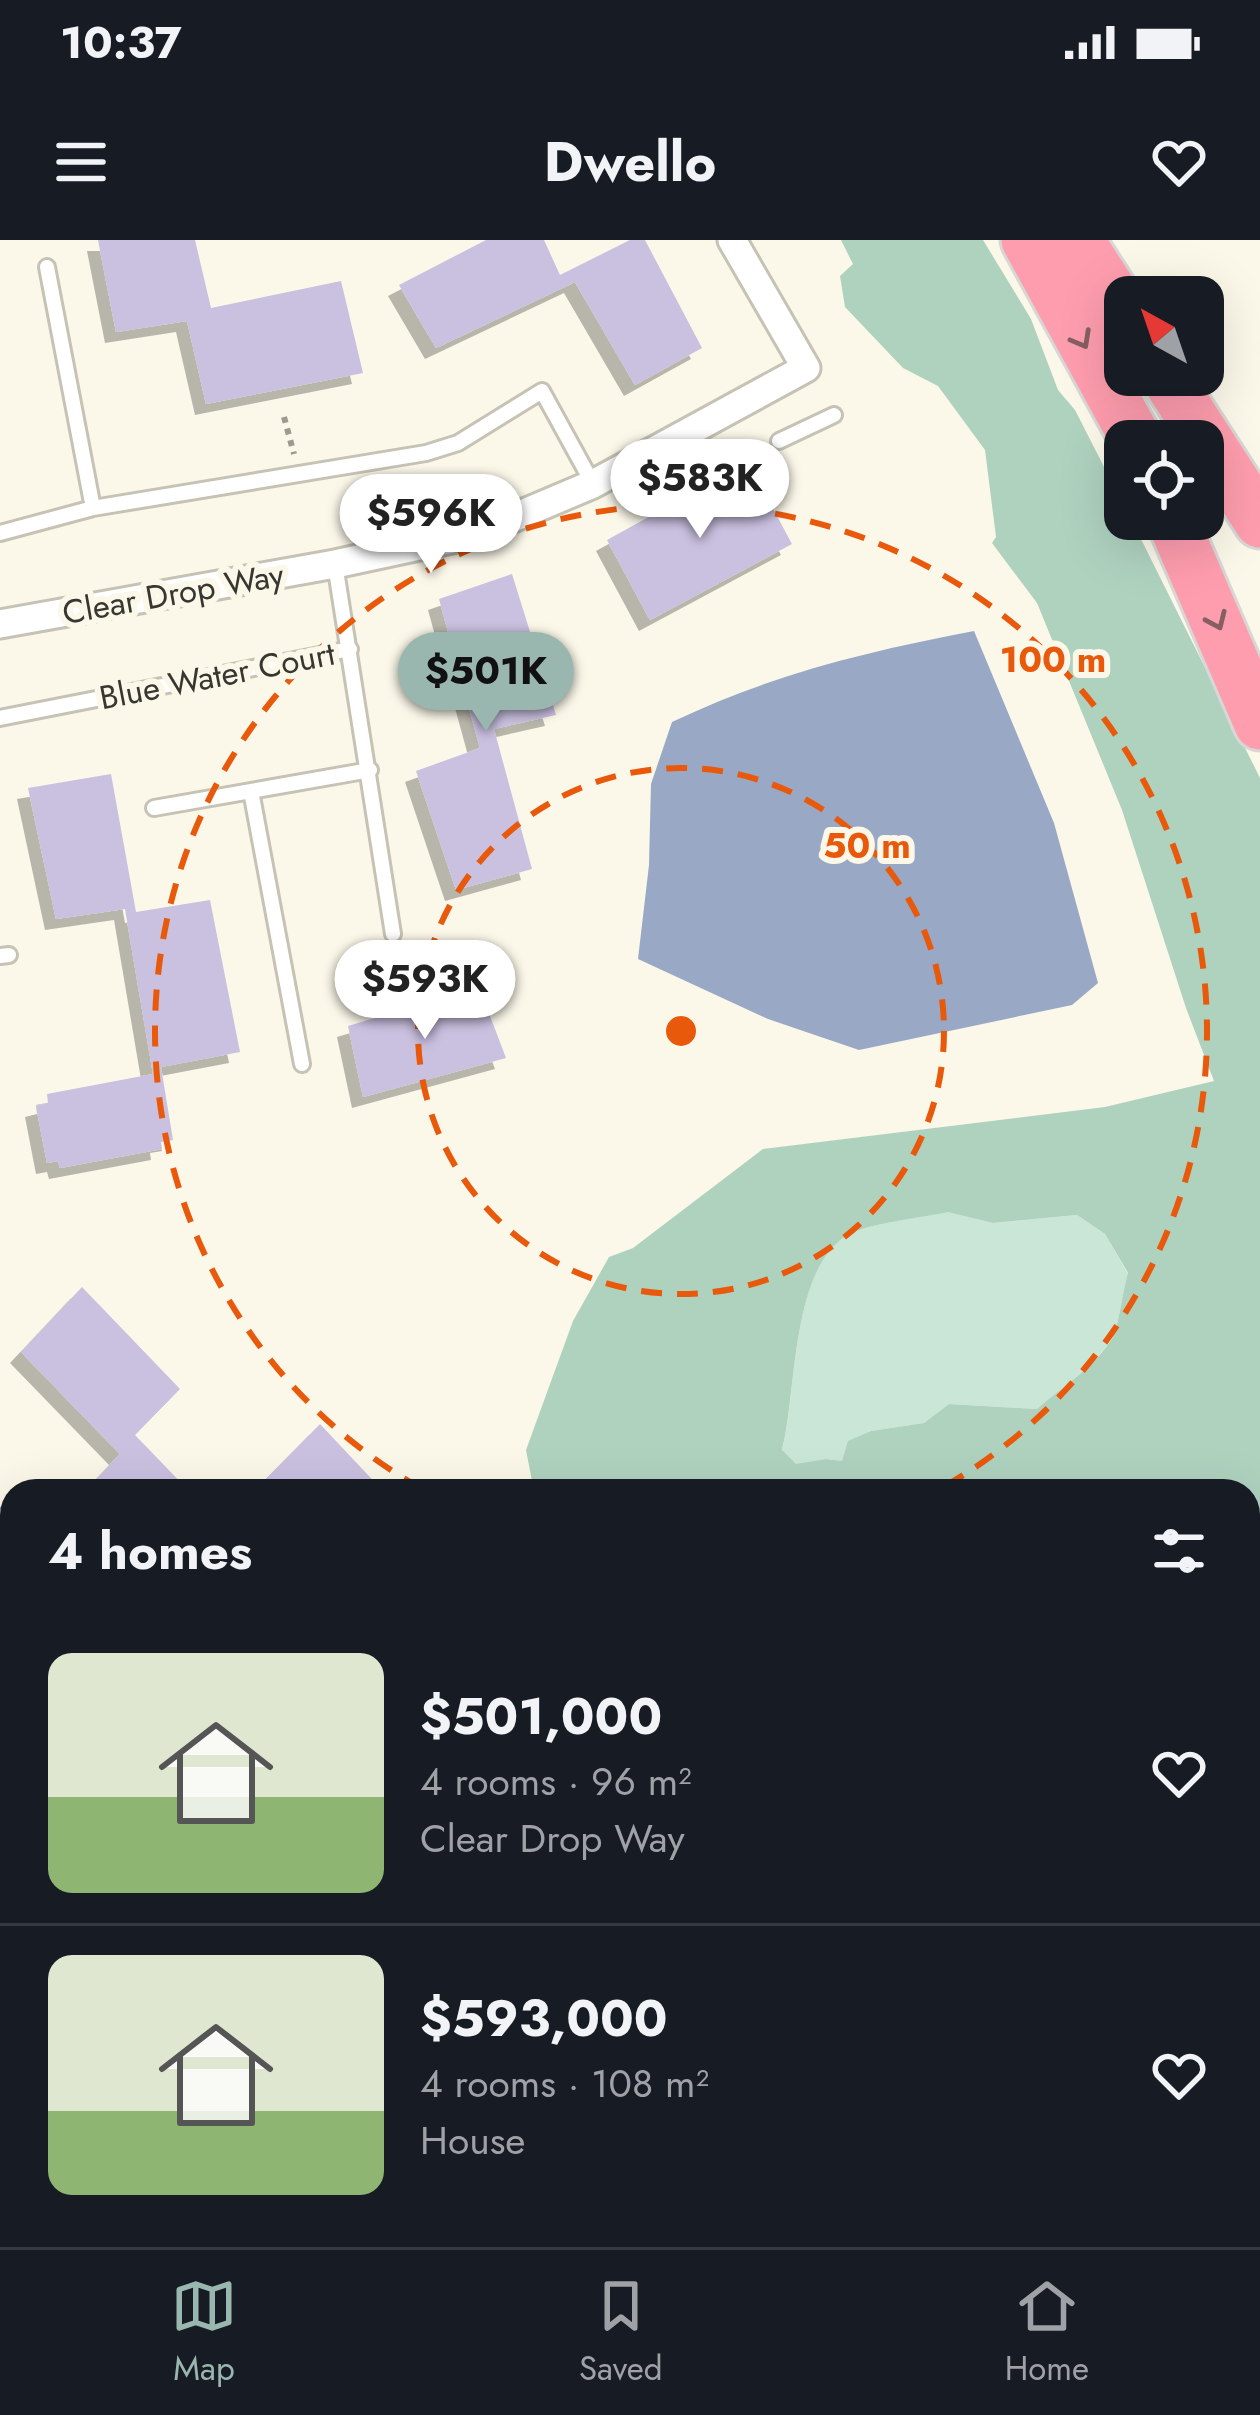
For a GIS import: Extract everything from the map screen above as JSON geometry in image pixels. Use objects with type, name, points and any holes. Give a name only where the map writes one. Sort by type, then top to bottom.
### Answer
[{"type":"highway","points":[[1027,240],[1126,420]]},
{"type":"highway","points":[[1078,240],[1104,280]]},
{"type":"highway","points":[[1179,396],[1260,522]]},
{"type":"highway","points":[[1181,540],[1260,724]]},
{"type":"street","name":"Clear Drop Way","points":[[1,617],[334,564],[475,535],[593,484],[806,368],[732,240]]},
{"type":"lane","points":[[47,267],[93,508]]},
{"type":"lane","points":[[0,533],[93,508],[426,453],[458,443],[542,391],[593,484]]},
{"type":"lane","points":[[779,441],[834,415]]},
{"type":"lane","name":"Blue Water Court","points":[[0,718],[350,650],[334,564]]},
{"type":"lane","points":[[350,650],[393,934]]},
{"type":"lane","points":[[154,808],[370,770]]},
{"type":"lane","points":[[251,791],[302,1064]]},
{"type":"path","points":[[284,417],[299,474]]},
{"type":"green space","points":[[841,240],[983,240],[1031,319],[1058,390],[1075,410],[1104,467],[1104,540],[1141,540],[1260,778],[1260,1479],[532,1479],[526,1450],[573,1321],[609,1257],[633,1248],[763,1149],[1105,1107],[1214,1081],[1122,810],[1037,603],[992,543],[996,537],[985,450],[938,386],[903,368],[845,307],[840,276],[853,264]],"holes":[[[948,1212],[993,1223],[1077,1215],[1105,1234],[1128,1273],[1115,1332],[1088,1367],[1037,1409],[949,1404],[924,1423],[871,1431],[848,1441],[842,1461],[796,1464],[782,1450],[806,1302],[830,1250],[849,1234]]]},
{"type":"green space","points":[[948,1211],[993,1223],[1077,1215],[1105,1234],[1128,1274],[1113,1337],[1088,1367],[1037,1409],[949,1404],[924,1423],[871,1431],[849,1441],[842,1461],[796,1465],[782,1451],[799,1334],[815,1274],[829,1251],[848,1234]]},
{"type":"water","points":[[974,631],[1054,823],[1098,983],[1072,1005],[859,1050],[768,1019],[638,959],[649,865],[651,784],[672,722],[746,690],[820,666]]},
{"type":"building","points":[[98,240],[195,240],[211,308],[341,281],[363,373],[206,404],[187,321],[116,332]]},
{"type":"building","points":[[486,240],[544,240],[560,275],[630,240],[645,240],[702,348],[635,385],[575,282],[436,348],[399,285]]},
{"type":"building","points":[[748,462],[792,544],[650,620],[607,540]]},
{"type":"building","points":[[512,574],[556,715],[494,729],[532,869],[456,890],[416,771],[480,748],[439,599]]},
{"type":"building","points":[[111,774],[136,912],[210,900],[240,1052],[161,1067],[173,1140],[161,1142],[162,1149],[60,1168],[58,1161],[47,1163],[36,1106],[48,1103],[47,1094],[153,1074],[125,909],[56,919],[28,788]]},
{"type":"building","points":[[479,987],[506,1058],[363,1097],[348,1026]]},
{"type":"building","points":[[82,1287],[180,1389],[135,1435],[177,1479],[96,1479],[120,1454],[21,1352]]},
{"type":"building","points":[[320,1424],[372,1479],[266,1479]]}]
